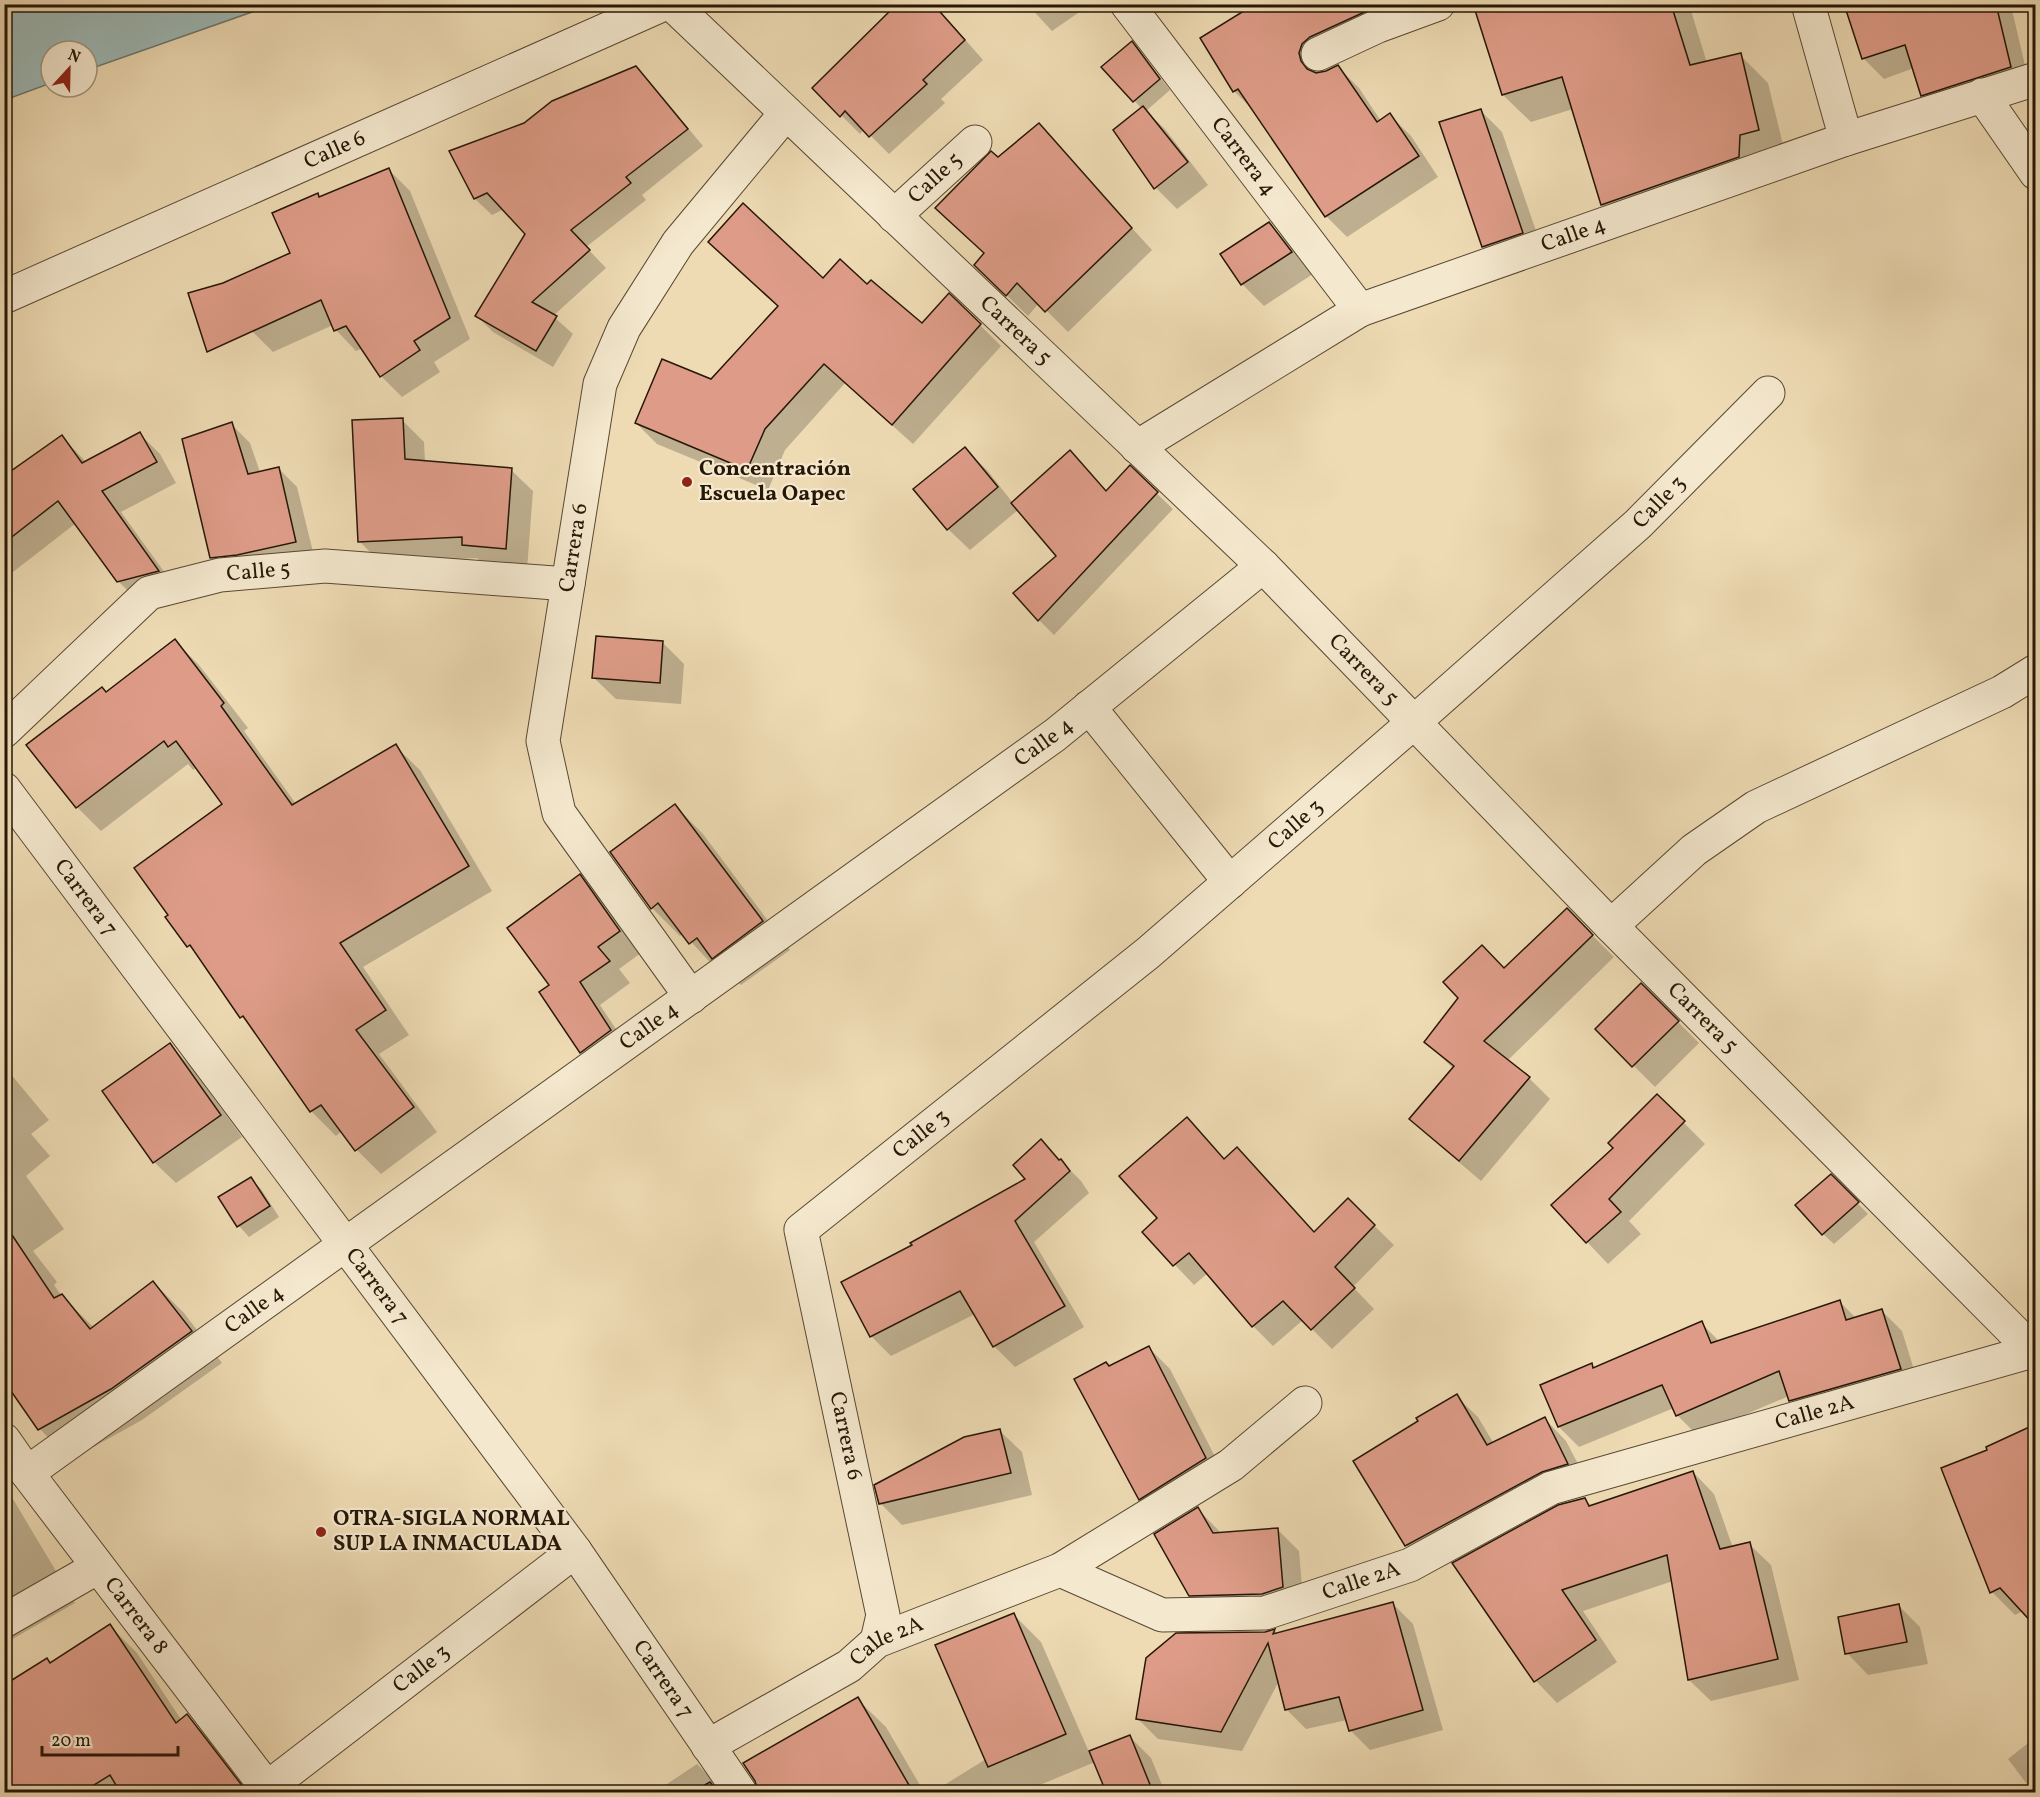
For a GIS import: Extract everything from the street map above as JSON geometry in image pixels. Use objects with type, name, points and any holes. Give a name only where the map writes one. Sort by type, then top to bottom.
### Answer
[{"type":"street","name":"Calle 6","points":[[4,297],[664,4]]},
{"type":"street","name":"Carrera 5","points":[[672,4],[1263,566],[1611,926],[2035,1352]]},
{"type":"street","name":"Carrera 4","points":[[1126,4],[1360,310]]},
{"type":"street","points":[[1318,54],[1378,26],[1438,4]]},
{"type":"street","points":[[1808,4],[1846,139]]},
{"type":"street","name":"Calle 4","points":[[1137,447],[1360,310],[1846,139],[2036,79]]},
{"type":"street","points":[[1982,95],[2036,173]]},
{"type":"street","name":"Carrera 6","points":[[691,997],[560,813],[543,741],[600,384],[624,328],[678,243],[786,113]]},
{"type":"street","name":"Calle 5","points":[[894,216],[975,142]]},
{"type":"street","name":"Calle 3","points":[[801,1230],[1148,953],[1638,524],[1768,393]]},
{"type":"street","name":"Calle 5","points":[[4,731],[149,593],[220,575],[325,566],[568,584]]},
{"type":"street","name":"Calle 4","points":[[27,1473],[1055,735],[1263,566]]},
{"type":"street","points":[[1611,926],[1694,850],[1756,807],[2002,692],[2036,671]]},
{"type":"street","points":[[1089,707],[1230,882]]},
{"type":"street","name":"Carrera 7","points":[[4,789],[575,1551],[740,1792]]},
{"type":"street","name":"Carrera 6","points":[[801,1230],[883,1616],[877,1641]]},
{"type":"street","name":"Calle 2A","points":[[708,1746],[849,1666],[877,1641],[1060,1570],[1162,1615],[1265,1613],[1410,1565],[1551,1488],[2035,1352]]},
{"type":"street","points":[[1060,1570],[1231,1465],[1305,1403]]},
{"type":"street","name":"Carrera 8","points":[[4,1440],[98,1568],[268,1790]]},
{"type":"street","name":"Calle 3","points":[[268,1790],[575,1551]]},
{"type":"street","points":[[4,1621],[98,1568]]},
{"type":"water","points":[[5,4],[272,5],[99,66],[99,39],[39,39],[39,87],[5,100]]},
{"type":"building","points":[[897,4],[933,4],[965,40],[923,80],[927,84],[869,137],[845,111],[840,117],[812,88]]},
{"type":"building","points":[[1255,4],[1382,4],[1310,37],[1302,44],[1299,53],[1307,69],[1316,73],[1338,65],[1377,122],[1390,113],[1419,156],[1325,217],[1238,89],[1233,92],[1200,38]]},
{"type":"building","points":[[1473,4],[1671,4],[1690,65],[1741,53],[1759,130],[1740,135],[1739,157],[1601,205],[1562,77],[1502,95]]},
{"type":"building","points":[[1844,4],[1996,4],[2011,67],[1921,96],[1905,45],[1862,59]]},
{"type":"building","points":[[1132,41],[1160,79],[1133,102],[1101,67]]},
{"type":"building","points":[[636,66],[688,129],[626,177],[631,183],[571,230],[590,250],[532,302],[557,316],[536,351],[475,316],[525,234],[487,193],[474,199],[449,151],[524,123],[552,101]]},
{"type":"building","points":[[1143,106],[1188,162],[1154,189],[1113,130]]},
{"type":"building","points":[[1481,109],[1523,233],[1482,247],[1439,122]]},
{"type":"building","points":[[1039,123],[1132,228],[1045,312],[1017,283],[1006,296],[974,265],[984,253],[935,208],[991,151],[998,157]]},
{"type":"building","points":[[389,168],[450,318],[414,341],[420,350],[380,377],[346,326],[334,331],[321,300],[207,352],[188,293],[223,283],[290,253],[272,213],[318,193],[319,197]]},
{"type":"building","points":[[743,203],[823,278],[840,259],[867,284],[871,280],[922,323],[949,293],[981,324],[892,425],[824,364],[765,429],[747,470],[635,423],[662,359],[711,379],[778,306],[708,242]]},
{"type":"building","points":[[1269,222],[1292,252],[1241,285],[1220,254]]},
{"type":"building","points":[[403,418],[405,459],[512,468],[506,549],[462,545],[462,537],[358,542],[352,420]]},
{"type":"building","points":[[232,422],[248,474],[279,467],[296,542],[237,555],[210,558],[182,439]]},
{"type":"building","points":[[140,432],[157,462],[102,491],[159,571],[117,582],[58,501],[4,543],[4,476],[62,435],[82,463]]},
{"type":"building","points":[[965,447],[998,487],[947,530],[913,489]]},
{"type":"building","points":[[1070,450],[1106,491],[1130,465],[1158,492],[1038,621],[1013,593],[1056,556],[1011,503]]},
{"type":"building","points":[[596,636],[663,641],[660,683],[592,678]]},
{"type":"building","points":[[175,639],[224,703],[221,706],[292,805],[396,744],[469,866],[340,943],[386,1010],[356,1030],[414,1107],[355,1151],[321,1105],[310,1112],[243,1016],[240,1018],[190,945],[187,947],[165,917],[168,915],[134,868],[222,804],[176,741],[168,747],[164,741],[76,808],[26,745],[102,687],[106,692]]},
{"type":"building","points":[[675,804],[763,921],[712,959],[697,938],[689,944],[658,903],[651,909],[610,852]]},
{"type":"building","points":[[580,874],[620,931],[598,947],[610,961],[580,982],[611,1030],[580,1053],[539,992],[549,985],[507,928]]},
{"type":"building","points":[[1567,908],[1593,935],[1484,1041],[1530,1077],[1459,1161],[1409,1119],[1454,1066],[1424,1042],[1458,998],[1443,982],[1482,945],[1504,968]]},
{"type":"building","points":[[1641,983],[1679,1021],[1632,1067],[1595,1029]]},
{"type":"building","points":[[170,1043],[221,1115],[153,1163],[102,1091]]},
{"type":"building","points":[[1657,1094],[1685,1121],[1609,1199],[1621,1212],[1586,1243],[1551,1205],[1613,1148],[1608,1143]]},
{"type":"building","points":[[1187,1117],[1224,1159],[1237,1147],[1314,1232],[1348,1198],[1375,1225],[1335,1267],[1355,1288],[1311,1330],[1283,1301],[1252,1327],[1189,1253],[1173,1266],[1142,1232],[1157,1218],[1119,1176]]},
{"type":"building","points":[[1041,1139],[1070,1171],[1015,1221],[1065,1306],[993,1347],[960,1291],[870,1337],[841,1282],[912,1245],[910,1243],[1025,1179],[1013,1165]]},
{"type":"building","points":[[1831,1174],[1859,1202],[1822,1235],[1795,1205]]},
{"type":"building","points":[[251,1177],[270,1206],[237,1227],[218,1197]]},
{"type":"building","points":[[4,1223],[54,1298],[62,1294],[90,1329],[153,1281],[192,1331],[111,1389],[38,1430],[4,1381]]},
{"type":"building","points":[[1840,1300],[1846,1320],[1882,1309],[1901,1369],[1789,1401],[1779,1371],[1676,1416],[1662,1385],[1558,1427],[1540,1385],[1592,1363],[1593,1368],[1702,1321],[1711,1343]]},
{"type":"building","points":[[1149,1346],[1206,1458],[1139,1500],[1074,1379],[1106,1362],[1109,1366]]},
{"type":"building","points":[[1457,1394],[1487,1445],[1545,1417],[1568,1464],[1542,1472],[1405,1546],[1353,1461],[1418,1421],[1416,1418]]},
{"type":"building","points":[[2036,1424],[2036,1627],[2000,1588],[1990,1593],[1941,1468],[1987,1450],[1986,1447]]},
{"type":"building","points":[[1000,1429],[1011,1473],[879,1504],[874,1485],[964,1437]]},
{"type":"building","points":[[1693,1471],[1720,1549],[1750,1542],[1778,1659],[1688,1680],[1667,1555],[1562,1590],[1596,1640],[1534,1682],[1452,1563],[1558,1505],[1585,1498],[1589,1506]]},
{"type":"building","points":[[1198,1507],[1213,1533],[1278,1528],[1283,1587],[1262,1594],[1189,1596],[1154,1534]]},
{"type":"building","points":[[1393,1602],[1423,1710],[1349,1731],[1339,1697],[1285,1710],[1268,1643],[1221,1732],[1136,1719],[1146,1658],[1176,1633],[1265,1632],[1275,1629],[1273,1634]]},
{"type":"building","points":[[1899,1604],[1907,1642],[1845,1654],[1838,1617]]},
{"type":"building","points":[[1014,1613],[1066,1734],[988,1767],[935,1645]]},
{"type":"building","points":[[110,1624],[176,1723],[187,1714],[247,1792],[120,1792],[110,1775],[83,1792],[4,1792],[4,1685],[47,1658],[50,1663]]},
{"type":"building","points":[[858,1697],[913,1792],[758,1792],[755,1781],[743,1763]]},
{"type":"building","points":[[1130,1735],[1153,1792],[1106,1792],[1089,1751]]},
{"type":"building","points":[[710,1782],[718,1792],[692,1792]]},
{"type":"place","name":"Concentración Escuela Oapec","points":[[687,482]]},
{"type":"place","name":"OTRA-SIGLA NORMAL SUP LA INMACULADA","points":[[321,1532]]}]
